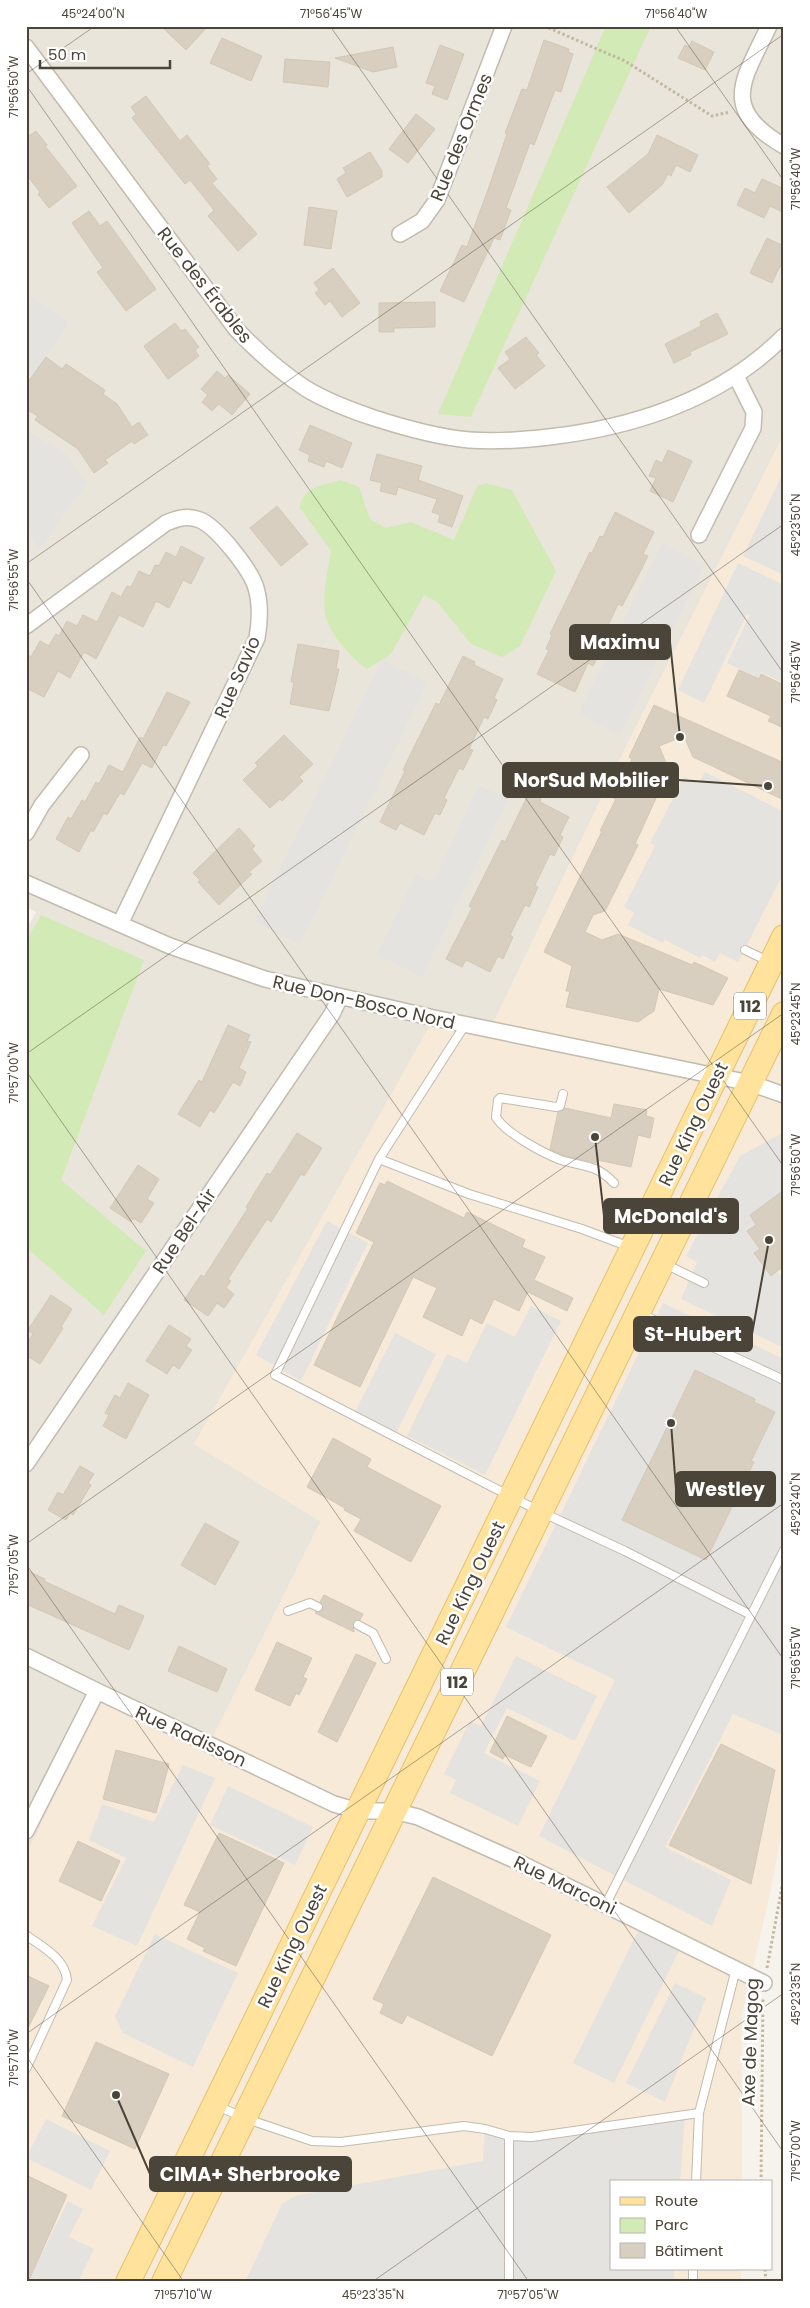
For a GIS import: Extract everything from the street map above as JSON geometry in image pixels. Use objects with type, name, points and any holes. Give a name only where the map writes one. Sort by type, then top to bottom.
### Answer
[{"type":"main road","name":"Rue King Ouest","points":[[128,2282],[784,937]]},
{"type":"main road","name":"Rue King Ouest","points":[[164,2282],[539,1511],[784,1014]]},
{"type":"street","name":"Rue des Ormes","points":[[400,234],[422,221],[437,200],[504,26]]},
{"type":"street","points":[[769,26],[742,85],[741,97],[750,119],[761,131],[784,146]]},
{"type":"street","name":"Rue des Érables","points":[[26,47],[236,329],[277,368],[306,388],[330,401],[365,415],[420,431],[470,440],[510,440],[576,434],[620,425],[686,402],[736,376],[784,336]]},
{"type":"street","points":[[699,535],[752,428],[754,412],[736,376]]},
{"type":"street","name":"Rue Savio","points":[[26,626],[166,523],[181,517],[199,520],[213,528],[247,570],[256,586],[260,605],[257,638],[120,924]]},
{"type":"street","points":[[26,833],[42,805],[81,755]]},
{"type":"street","name":"Rue Don-Bosco Nord","points":[[26,883],[216,964],[265,979],[465,1025],[716,1075],[750,1083],[784,1095]]},
{"type":"street","name":"Rue Bel-Air","points":[[26,1464],[332,1014],[340,997]]},
{"type":"street","name":"Rue Radisson","points":[[26,1656],[97,1692],[334,1804],[358,1811]]},
{"type":"street","points":[[26,1831],[97,1692]]},
{"type":"street","name":"Rue Marconi","points":[[358,1811],[394,1811],[418,1817],[512,1859],[764,1983]]},
{"type":"lane","points":[[744,950],[771,963]]},
{"type":"lane","points":[[465,1025],[379,1159],[275,1375],[511,1497],[625,1551],[751,1615]]},
{"type":"lane","points":[[563,1094],[560,1106],[556,1107],[500,1098],[498,1100],[496,1117],[504,1128],[553,1156],[602,1170],[614,1183]]},
{"type":"lane","points":[[379,1159],[469,1194],[582,1229],[632,1248]]},
{"type":"lane","points":[[661,1262],[704,1283]]},
{"type":"lane","points":[[637,1312],[784,1380]]},
{"type":"lane","points":[[606,1906],[784,1550]]},
{"type":"lane","points":[[288,1611],[310,1603],[318,1607]]},
{"type":"lane","points":[[358,1625],[373,1633],[386,1659]]},
{"type":"lane","points":[[26,1935],[55,1956],[66,1972],[67,1980],[26,2069]]},
{"type":"lane","points":[[696,2180],[698,2112],[736,1969]]},
{"type":"lane","points":[[214,2104],[244,2118],[312,2141],[341,2142],[464,2126],[485,2129],[510,2136],[532,2137],[698,2112]]},
{"type":"lane","points":[[509,2282],[510,2136]]},
{"type":"path","points":[[544,26],[625,61],[712,116]]},
{"type":"path","name":"Axe de Magog","points":[[761,2180],[764,1983],[784,1876]]},
{"type":"shaded area","points":[[26,26],[784,26],[784,434],[624,751],[490,1030],[194,1444],[321,1521],[210,1743],[30,1848],[26,1854],[26,930],[36,912],[26,907]]},
{"type":"shaded area","points":[[26,293],[69,322],[32,377],[26,373]]},
{"type":"shaded area","points":[[26,431],[63,451],[87,482],[41,549],[26,532]]},
{"type":"shaded area","points":[[784,434],[784,1818],[770,1894],[742,2014],[742,2180],[610,2180],[610,2270],[741,2270],[741,2282],[26,2282],[26,1854],[107,1692],[210,1743],[321,1522],[194,1444],[434,1018],[490,1030],[624,751]]},
{"type":"shaded area","points":[[784,473],[784,575],[743,556]]},
{"type":"shaded area","points":[[662,543],[705,564],[620,735],[578,714]]},
{"type":"shaded area","points":[[738,563],[784,585],[784,683],[761,672],[758,678],[727,663],[749,616],[747,614],[704,703],[678,690]]},
{"type":"shaded area","points":[[382,660],[428,682],[300,944],[254,922]]},
{"type":"shaded area","points":[[705,772],[784,812],[784,872],[738,962],[720,953],[715,962],[702,955],[700,958],[665,940],[663,943],[628,925],[634,913],[624,907],[655,846],[650,843],[684,777],[698,784]]},
{"type":"shaded area","points":[[479,785],[508,799],[422,977],[377,955],[416,874],[433,882]]},
{"type":"shaded area","points":[[784,1132],[784,1190],[750,1215],[756,1225],[747,1231],[760,1249],[755,1253],[777,1271],[784,1280],[784,1348],[681,1299],[697,1262],[686,1256],[740,1156]]},
{"type":"shaded area","points":[[327,1221],[368,1243],[301,1381],[256,1355]]},
{"type":"shaded area","points":[[663,1303],[784,1359],[784,1733],[783,1735],[733,1714],[665,1847],[731,1880],[712,1926],[539,1836],[615,1680],[506,1627]],"holes":[[[695,1370],[774,1412],[751,1461],[754,1462],[706,1560],[622,1520]]]},
{"type":"shaded area","points":[[531,1306],[561,1321],[485,1475],[407,1436],[447,1354],[467,1363],[487,1323],[515,1337]]},
{"type":"shaded area","points":[[395,1333],[436,1354],[396,1433],[355,1412]]},
{"type":"shaded area","points":[[516,1656],[597,1696],[575,1741],[507,1708],[484,1753],[540,1781],[518,1826],[450,1793],[456,1780],[444,1774],[470,1721],[481,1726]]},
{"type":"shaded area","points":[[183,1765],[215,1778],[137,1946],[92,1926],[126,1858],[89,1840],[102,1804],[154,1822]]},
{"type":"shaded area","points":[[228,1786],[313,1827],[295,1865],[210,1825]]},
{"type":"shaded area","points":[[639,1929],[680,1949],[614,2083],[573,2063]]},
{"type":"shaded area","points":[[155,1934],[238,1973],[193,2067],[123,2033],[115,2016]]},
{"type":"shaded area","points":[[675,1983],[706,1998],[665,2102],[626,2083]]},
{"type":"shaded area","points":[[685,2115],[680,2180],[610,2180],[610,2270],[674,2270],[674,2282],[245,2282],[282,2204],[295,2196],[483,2161],[485,2129],[509,2136]]},
{"type":"shaded area","points":[[46,2119],[110,2151],[91,2190],[26,2158]]},
{"type":"shaded area","points":[[68,2201],[83,2209],[69,2237],[94,2249],[78,2282],[28,2282]]},
{"type":"green space","points":[[606,26],[651,26],[471,417],[438,414]]},
{"type":"green space","points":[[341,480],[359,487],[370,519],[386,528],[411,522],[454,540],[477,486],[486,483],[512,490],[556,571],[520,646],[502,657],[471,644],[437,602],[424,595],[391,654],[367,669],[356,660],[334,634],[325,614],[325,586],[331,551],[300,508],[305,495],[309,491]]},
{"type":"green space","points":[[41,915],[144,960],[61,1180],[146,1251],[104,1315],[29,1250],[26,1251],[26,941]]},
{"type":"building","points":[[161,26],[208,26],[186,50]]},
{"type":"building","points":[[222,38],[262,56],[251,81],[210,63]]},
{"type":"building","points":[[544,40],[569,49],[568,52],[573,54],[561,92],[555,90],[534,145],[530,143],[506,208],[511,210],[500,240],[494,238],[464,302],[440,291],[462,245],[467,247],[507,134],[505,133],[522,89],[527,90]]},
{"type":"building","points":[[692,41],[714,52],[705,70],[678,58],[685,45],[689,47]]},
{"type":"building","points":[[440,45],[464,54],[447,100],[432,94],[435,86],[426,83]]},
{"type":"building","points":[[393,47],[397,67],[373,72],[335,58]]},
{"type":"building","points":[[285,59],[330,62],[328,87],[283,82]]},
{"type":"building","points":[[146,96],[180,141],[187,135],[210,164],[207,166],[217,179],[212,183],[257,234],[238,251],[208,216],[214,210],[190,180],[185,184],[132,118],[136,114],[131,107]]},
{"type":"building","points":[[416,114],[435,129],[408,163],[389,149]]},
{"type":"building","points":[[36,131],[47,145],[45,146],[77,186],[49,208],[38,194],[40,192],[26,174],[26,138]]},
{"type":"building","points":[[657,135],[698,155],[690,172],[676,165],[671,176],[668,174],[662,185],[629,213],[607,187],[648,154]]},
{"type":"building","points":[[370,152],[382,171],[382,177],[347,197],[337,179],[346,173],[343,168]]},
{"type":"building","points":[[762,179],[784,189],[784,213],[770,206],[764,218],[737,205],[745,188],[755,193]]},
{"type":"building","points":[[309,207],[337,211],[331,249],[304,245]]},
{"type":"building","points":[[89,211],[100,226],[107,221],[156,289],[126,311],[97,272],[103,268],[72,223]]},
{"type":"building","points":[[767,238],[784,246],[784,267],[780,266],[772,283],[750,273]]},
{"type":"building","points":[[333,268],[360,303],[342,317],[330,301],[325,305],[315,293],[319,290],[314,283]]},
{"type":"building","points":[[435,302],[435,327],[394,328],[394,332],[379,332],[379,303]]},
{"type":"building","points":[[717,313],[728,334],[690,352],[691,355],[674,363],[665,344],[701,326],[700,322]]},
{"type":"building","points":[[175,323],[181,331],[185,329],[199,347],[195,350],[199,356],[168,379],[144,346]]},
{"type":"building","points":[[526,337],[539,353],[536,355],[545,366],[515,389],[498,368],[510,359],[505,352]]},
{"type":"building","points":[[46,357],[62,369],[66,364],[105,390],[103,394],[117,404],[132,427],[139,422],[148,435],[134,444],[132,441],[105,460],[108,463],[94,473],[78,449],[35,420],[38,416],[26,409],[26,385]]},
{"type":"building","points":[[217,371],[225,378],[228,375],[250,394],[232,415],[219,404],[212,411],[202,402],[208,395],[201,389]]},
{"type":"building","points":[[310,425],[352,443],[342,468],[326,461],[324,467],[308,461],[310,455],[299,450]]},
{"type":"building","points":[[668,450],[692,461],[673,502],[650,491],[656,478],[649,476],[656,460],[662,463]]},
{"type":"building","points":[[377,454],[422,466],[418,480],[463,496],[452,527],[438,522],[440,515],[432,512],[437,499],[398,487],[396,495],[380,491],[382,483],[370,480]]},
{"type":"building","points":[[277,506],[308,544],[281,566],[250,528]]},
{"type":"building","points":[[615,512],[654,532],[643,554],[648,556],[622,606],[618,604],[605,632],[609,634],[593,666],[588,663],[575,692],[537,674],[549,650],[546,649],[552,635],[550,634],[590,552],[592,553],[600,536],[603,537]]},
{"type":"building","points":[[181,546],[204,558],[191,584],[183,580],[169,608],[156,601],[143,627],[119,615],[96,659],[84,652],[70,678],[58,671],[44,697],[26,688],[26,654],[31,657],[40,641],[49,646],[56,634],[59,636],[67,621],[77,626],[83,615],[97,622],[112,592],[121,597],[127,586],[131,587],[139,571],[150,576],[155,565],[159,566],[166,552],[176,557]]},
{"type":"building","points":[[298,644],[339,651],[336,669],[339,669],[329,711],[290,704],[294,682],[291,682]]},
{"type":"building","points":[[463,656],[475,662],[474,665],[503,679],[494,698],[497,700],[488,719],[484,717],[469,749],[473,750],[463,770],[459,768],[444,798],[447,800],[440,815],[435,813],[424,835],[400,823],[396,830],[380,822],[436,703],[439,705]]},
{"type":"building","points":[[739,670],[759,679],[761,674],[784,685],[784,728],[768,721],[771,716],[727,696]]},
{"type":"building","points":[[167,692],[190,702],[166,746],[163,745],[152,768],[142,763],[124,795],[120,793],[107,815],[104,813],[93,832],[91,830],[79,852],[56,839],[68,817],[71,819],[82,800],[85,802],[96,782],[99,784],[109,765],[123,772],[140,737],[143,739]]},
{"type":"building","points":[[654,705],[784,763],[784,800],[693,757],[684,736],[659,746],[669,770],[635,844],[638,845],[605,911],[593,915],[585,932],[602,940],[618,934],[692,965],[694,962],[728,978],[713,1005],[659,989],[654,1011],[638,1022],[566,1007],[570,991],[566,991],[572,966],[544,952],[602,831],[600,831],[616,799],[613,798],[632,759],[629,757]]},
{"type":"building","points":[[284,735],[313,764],[299,777],[303,781],[282,801],[280,799],[270,808],[243,780],[258,766],[255,763]]},
{"type":"building","points":[[529,793],[541,799],[540,802],[569,817],[560,835],[563,837],[554,856],[550,854],[535,885],[538,887],[529,907],[525,905],[510,935],[513,937],[503,959],[498,956],[490,972],[466,960],[462,967],[446,959],[472,908],[469,906],[502,840],[505,842]]},
{"type":"building","points":[[239,828],[255,846],[252,849],[262,861],[249,872],[252,874],[219,905],[198,882],[200,880],[193,873]]},
{"type":"building","points":[[228,1025],[250,1035],[247,1041],[251,1042],[239,1068],[246,1072],[240,1086],[233,1082],[214,1113],[210,1110],[200,1127],[178,1114],[199,1080],[202,1082]]},
{"type":"building","points":[[614,1104],[647,1110],[646,1116],[654,1118],[650,1138],[638,1135],[631,1167],[597,1160],[597,1163],[592,1162],[563,1155],[550,1149],[558,1112],[565,1108],[611,1118]]},
{"type":"building","points":[[297,1133],[322,1148],[304,1176],[301,1174],[271,1222],[267,1219],[228,1279],[231,1281],[226,1288],[234,1294],[224,1308],[217,1303],[208,1316],[184,1300],[201,1275],[204,1277],[248,1208],[246,1207],[267,1173],[270,1175]]},
{"type":"building","points":[[138,1165],[159,1179],[147,1199],[154,1203],[141,1223],[133,1218],[131,1222],[110,1208]]},
{"type":"building","points":[[387,1181],[464,1218],[467,1212],[525,1240],[522,1247],[545,1257],[534,1280],[573,1298],[567,1311],[528,1292],[519,1311],[494,1299],[482,1324],[470,1318],[462,1336],[423,1317],[437,1288],[413,1277],[360,1387],[314,1365],[374,1242],[356,1233],[380,1183],[385,1185]]},
{"type":"building","points":[[784,1190],[784,1266],[771,1276],[754,1253],[760,1249],[747,1231],[756,1225],[750,1215]]},
{"type":"building","points":[[51,1295],[72,1309],[61,1327],[63,1328],[40,1364],[26,1355],[26,1345],[33,1334],[28,1330]]},
{"type":"building","points":[[169,1325],[191,1339],[186,1346],[192,1350],[179,1369],[173,1365],[167,1374],[146,1361]]},
{"type":"building","points":[[695,1370],[755,1399],[754,1402],[775,1412],[751,1461],[754,1462],[706,1560],[622,1520]]},
{"type":"building","points":[[128,1383],[149,1395],[126,1439],[103,1426],[109,1415],[105,1413],[115,1395],[120,1398]]},
{"type":"building","points":[[333,1438],[371,1459],[367,1467],[441,1506],[411,1562],[354,1531],[361,1519],[307,1487]]},
{"type":"building","points":[[80,1466],[94,1474],[88,1483],[91,1485],[73,1515],[70,1513],[66,1520],[48,1510],[58,1492],[63,1495]]},
{"type":"building","points":[[205,1523],[239,1542],[215,1585],[181,1565]]},
{"type":"building","points":[[26,1570],[45,1579],[44,1581],[115,1614],[119,1605],[144,1616],[129,1650],[26,1604]]},
{"type":"building","points":[[324,1595],[363,1614],[360,1620],[353,1623],[354,1632],[315,1613],[323,1610],[324,1606],[320,1602]]},
{"type":"building","points":[[277,1642],[312,1658],[303,1677],[307,1679],[299,1695],[296,1693],[290,1706],[255,1690]]},
{"type":"building","points":[[179,1646],[227,1669],[217,1692],[168,1671]]},
{"type":"building","points":[[356,1654],[376,1663],[337,1742],[318,1732]]},
{"type":"building","points":[[507,1716],[547,1736],[531,1767],[505,1755],[503,1759],[490,1752]]},
{"type":"building","points":[[721,1744],[775,1770],[751,1884],[669,1845]]},
{"type":"building","points":[[116,1750],[169,1764],[156,1813],[103,1799]]},
{"type":"building","points":[[219,1833],[284,1863],[236,1966],[203,1951],[205,1948],[187,1939],[200,1912],[184,1905]]},
{"type":"building","points":[[78,1841],[120,1861],[101,1901],[59,1881]]},
{"type":"building","points":[[433,1877],[551,1935],[492,2056],[407,2015],[402,2024],[380,2013],[384,2004],[373,1999]]},
{"type":"building","points":[[26,1975],[49,1986],[26,2032]]},
{"type":"building","points":[[96,2042],[169,2074],[135,2149],[62,2116]]},
{"type":"building","points":[[26,2175],[67,2195],[28,2282],[26,2282]]},
{"type":"place","name":"Maximu","points":[[680,737]]},
{"type":"place","name":"NorSud Mobilier","points":[[768,786]]},
{"type":"place","name":"McDonald's","points":[[595,1137]]},
{"type":"place","name":"St-Hubert","points":[[769,1240]]},
{"type":"place","name":"Westley","points":[[671,1423]]},
{"type":"place","name":"CIMA+ Sherbrooke","points":[[116,2095]]}]
